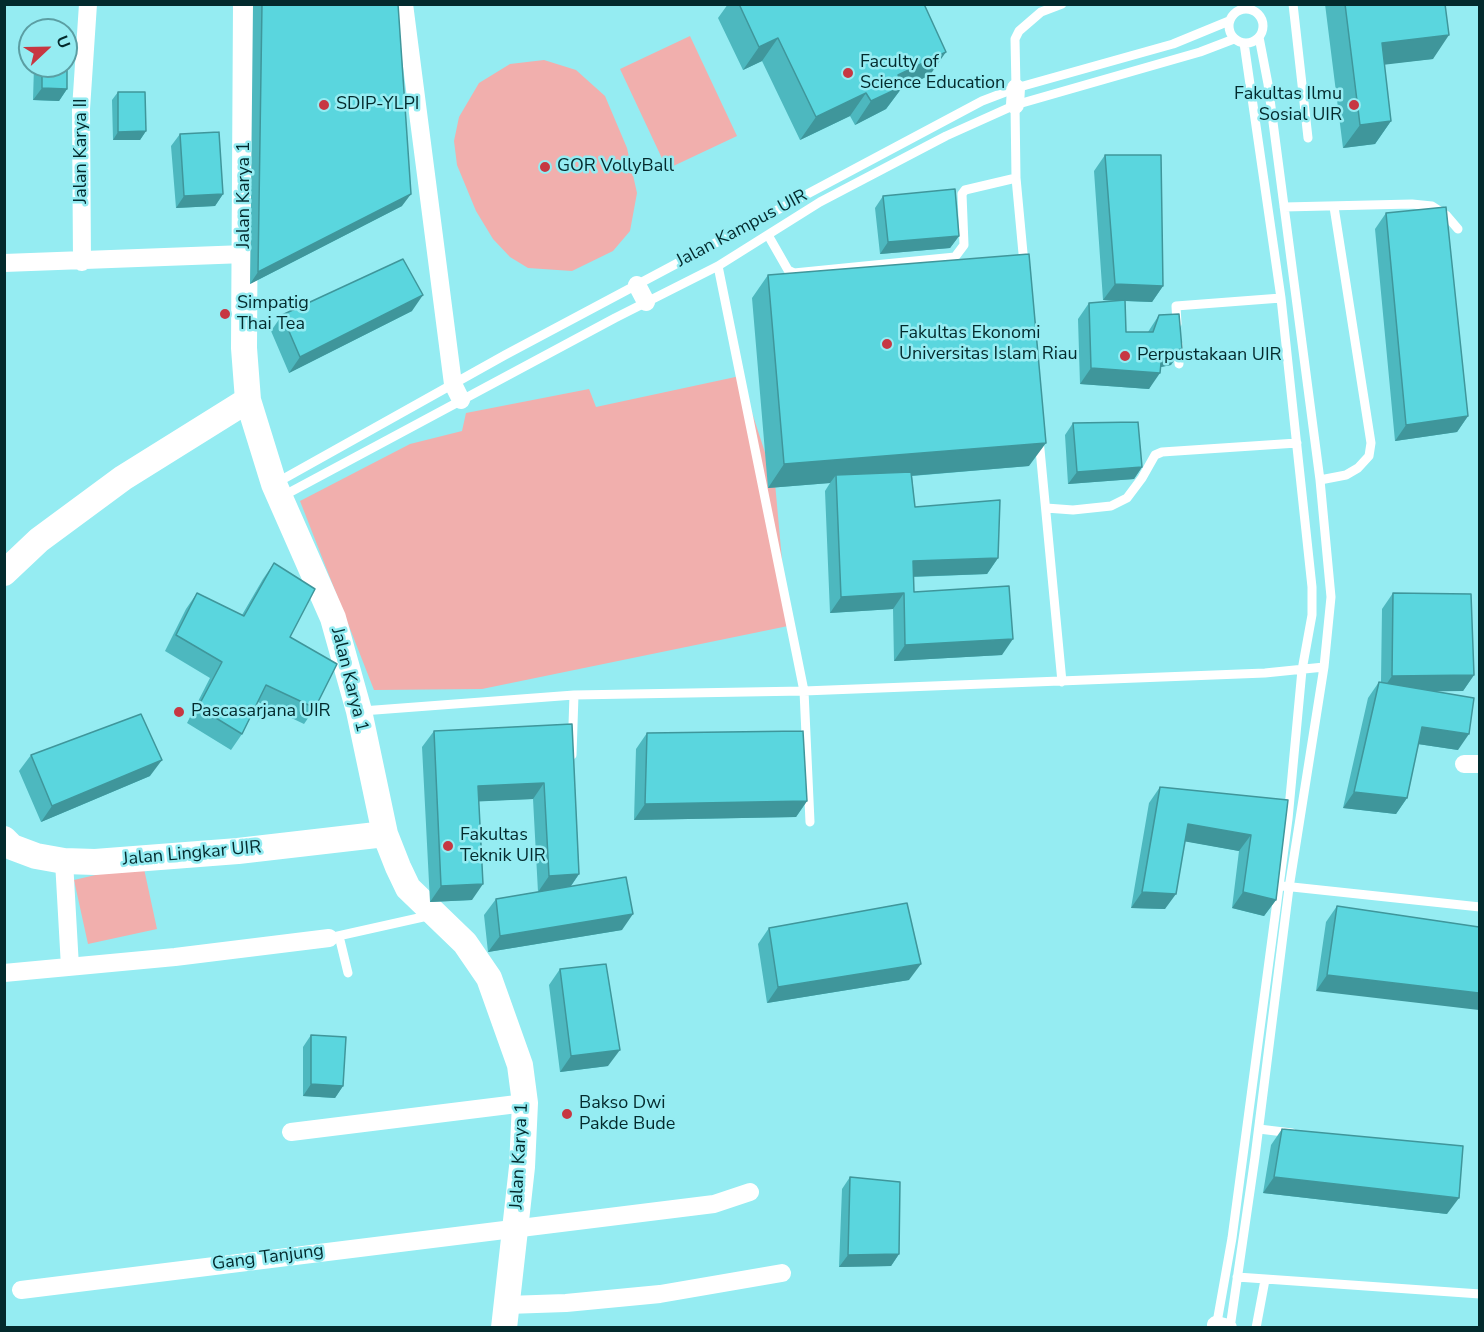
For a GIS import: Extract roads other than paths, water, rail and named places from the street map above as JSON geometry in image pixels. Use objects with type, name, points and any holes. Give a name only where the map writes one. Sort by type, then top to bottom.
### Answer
[{"type":"street","name":"Jalan Karya II","points":[[82,262],[81,109],[88,4]]},
{"type":"street","name":"Jalan Karya 1","points":[[246,4],[244,348],[248,400],[278,490],[327,599],[359,711],[385,834],[408,888],[465,943],[489,978],[520,1065],[525,1103],[516,1227],[505,1316]]},
{"type":"street","points":[[404,4],[457,392]]},
{"type":"street","points":[[4,263],[82,262],[245,254]]},
{"type":"street","points":[[637,285],[646,302]]},
{"type":"street","points":[[4,573],[39,540],[123,478],[248,400]]},
{"type":"street","name":"Jalan Lingkar UIR","points":[[4,839],[12,847],[64,861],[238,851],[385,834]]},
{"type":"street","points":[[64,861],[70,967]]},
{"type":"street","points":[[4,973],[175,957],[334,937]]},
{"type":"street","points":[[291,1132],[525,1103]]},
{"type":"street","name":"Gang Tanjung","points":[[21,1290],[714,1204],[750,1192]]},
{"type":"street","points":[[505,1316],[566,1303],[660,1294],[782,1273]]},
{"type":"lane","points":[[1025,272],[1016,178],[1015,39],[1019,31],[1041,12],[1062,4]]},
{"type":"lane","points":[[1293,4],[1308,138]]},
{"type":"lane","points":[[1222,1327],[1237,1277],[1259,1129],[1289,888],[1324,668],[1331,597],[1320,480],[1259,37],[1263,24],[1257,8],[1244,7],[1232,14],[1228,27],[1234,39],[1244,43],[1259,37]]},
{"type":"lane","name":"Jalan Kampus UIR","points":[[278,490],[457,392],[718,266],[851,186],[946,136],[1015,96],[1173,44],[1229,21]]},
{"type":"lane","name":"Jalan Kampus UIR","points":[[278,490],[457,392],[637,285],[982,101],[1015,96],[1200,52],[1234,39]]},
{"type":"lane","points":[[1222,1327],[1288,819],[1302,670],[1312,615],[1312,587],[1281,298],[1244,43]]},
{"type":"lane","points":[[768,235],[788,270],[794,273],[955,257],[964,245],[962,194],[965,190],[1016,178]]},
{"type":"lane","points":[[1284,207],[1412,204],[1432,206],[1446,215],[1458,229]]},
{"type":"lane","points":[[1320,480],[1346,475],[1358,468],[1369,456],[1371,443],[1334,207]]},
{"type":"lane","points":[[718,266],[804,692],[810,822]]},
{"type":"lane","points":[[1179,364],[1176,306],[1281,298]]},
{"type":"lane","points":[[1038,426],[1062,682]]},
{"type":"lane","points":[[1046,508],[1073,510],[1111,506],[1127,498],[1155,455],[1162,452],[1297,443]]},
{"type":"lane","points":[[359,711],[574,695],[804,692],[1062,682],[1324,668]]},
{"type":"lane","points":[[572,762],[574,695]]},
{"type":"lane","points":[[1278,885],[1479,907]]},
{"type":"lane","points":[[348,973],[334,937],[434,914]]},
{"type":"lane","points":[[1259,1129],[1306,1135]]},
{"type":"lane","points":[[1237,1277],[1479,1294]]},
{"type":"lane","points":[[1256,1328],[1265,1280]]},
{"type":"place","name":"Faculty of Science Education","points":[[848,73]]},
{"type":"place","name":"SDIP-YLPI","points":[[324,105]]},
{"type":"place","name":"Fakultas Ilmu Sosial UIR","points":[[1354,105]]},
{"type":"place","name":"GOR VollyBall","points":[[545,167]]},
{"type":"place","name":"Simpatig Thai Tea","points":[[225,314]]},
{"type":"place","name":"Fakultas Ekonomi Universitas Islam Riau","points":[[887,344]]},
{"type":"place","name":"Perpustakaan UIR","points":[[1125,356]]},
{"type":"place","name":"Pascasarjana UIR","points":[[179,712]]},
{"type":"place","name":"Fakultas Teknik UIR","points":[[448,846]]},
{"type":"place","name":"Bakso Dwi Pakde Bude","points":[[567,1114]]}]
